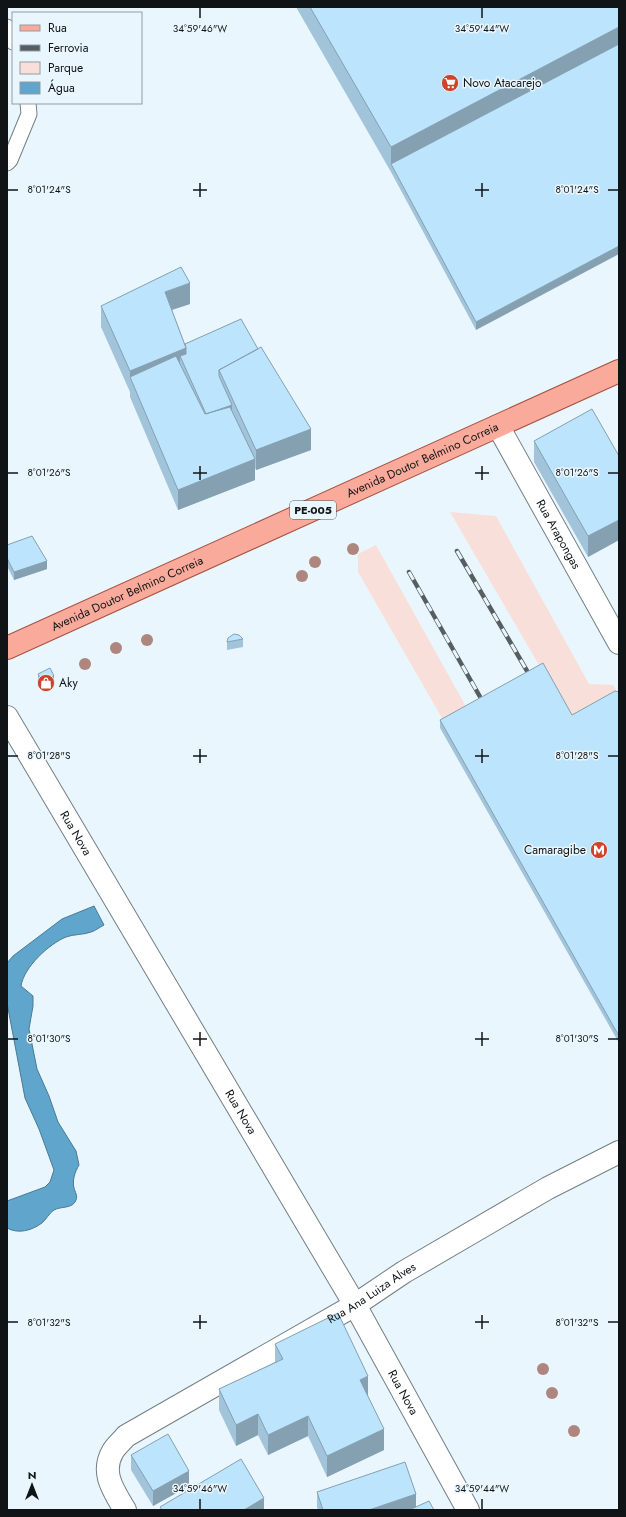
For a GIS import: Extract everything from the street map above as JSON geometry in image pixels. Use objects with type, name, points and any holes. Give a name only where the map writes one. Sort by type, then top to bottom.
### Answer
[{"type":"main road","name":"Avenida Doutor Belmino Correia","points":[[7,648],[619,371]]},
{"type":"street","name":"Rua Arapongas","points":[[498,426],[619,643]]},
{"type":"street","name":"Rua Nova","points":[[7,717],[355,1305],[468,1510]]},
{"type":"street","name":"Rua Ana Luiza Alves","points":[[125,1510],[109,1483],[108,1465],[113,1451],[126,1436],[355,1305],[404,1272],[548,1188],[619,1152]]},
{"type":"lane","points":[[7,27],[12,40]]},
{"type":"lane","points":[[7,163],[10,160],[29,114],[28,104]]},
{"type":"green space","points":[[450,512],[496,516],[589,684],[613,685],[619,695],[575,727]]},
{"type":"green space","points":[[376,545],[469,712],[446,725],[358,572],[358,554]]},
{"type":"water","points":[[94,906],[104,925],[85,934],[66,937],[52,945],[32,964],[23,979],[21,986],[33,996],[33,1006],[29,1029],[37,1069],[49,1096],[58,1122],[76,1151],[79,1165],[73,1182],[77,1198],[72,1205],[54,1210],[42,1223],[33,1228],[24,1231],[11,1230],[7,1228],[7,1201],[45,1187],[50,1182],[54,1170],[39,1129],[25,1098],[7,1003],[7,963],[13,956],[62,919]]},
{"type":"building","name":"Novo Atacarejo","points":[[310,7],[619,7],[619,27],[391,147]]},
{"type":"building","points":[[619,44],[619,246],[476,322],[391,164]]},
{"type":"building","points":[[181,267],[190,283],[165,292],[186,348],[130,371],[101,306]]},
{"type":"building","points":[[241,319],[258,349],[219,370],[219,376],[232,405],[206,414],[180,356],[186,354],[185,344]]},
{"type":"building","points":[[261,347],[311,429],[256,450],[219,370]]},
{"type":"building","points":[[176,356],[205,414],[230,407],[255,459],[178,490],[130,377]]},
{"type":"building","points":[[592,409],[619,456],[619,520],[588,536],[534,441]]},
{"type":"building","points":[[32,536],[47,561],[14,572],[7,558],[7,545]]},
{"type":"building","points":[[234,634],[239,635],[243,639],[227,642],[228,638]]},
{"type":"building","points":[[543,663],[572,715],[615,691],[619,692],[619,1036],[440,720]]},
{"type":"building","points":[[50,668],[54,676],[42,682],[38,674]]},
{"type":"building","points":[[338,1313],[368,1376],[360,1380],[384,1429],[327,1456],[308,1416],[268,1435],[258,1414],[236,1425],[219,1389],[283,1359],[275,1344]]},
{"type":"building","points":[[168,1434],[189,1471],[153,1491],[131,1455]]},
{"type":"building","points":[[241,1459],[264,1498],[244,1510],[162,1510],[160,1507]]},
{"type":"building","points":[[405,1462],[416,1494],[369,1510],[323,1510],[317,1492]]},
{"type":"building","points":[[429,1501],[434,1510],[409,1510]]},
{"type":"railway","points":[[457,551],[530,676]]},
{"type":"railway","points":[[409,572],[483,702]]},
{"type":"place","name":"Novo Atacarejo","points":[[450,83]]},
{"type":"place","name":"Aky","points":[[46,683]]},
{"type":"place","name":"Camaragibe","points":[[599,850]]}]
